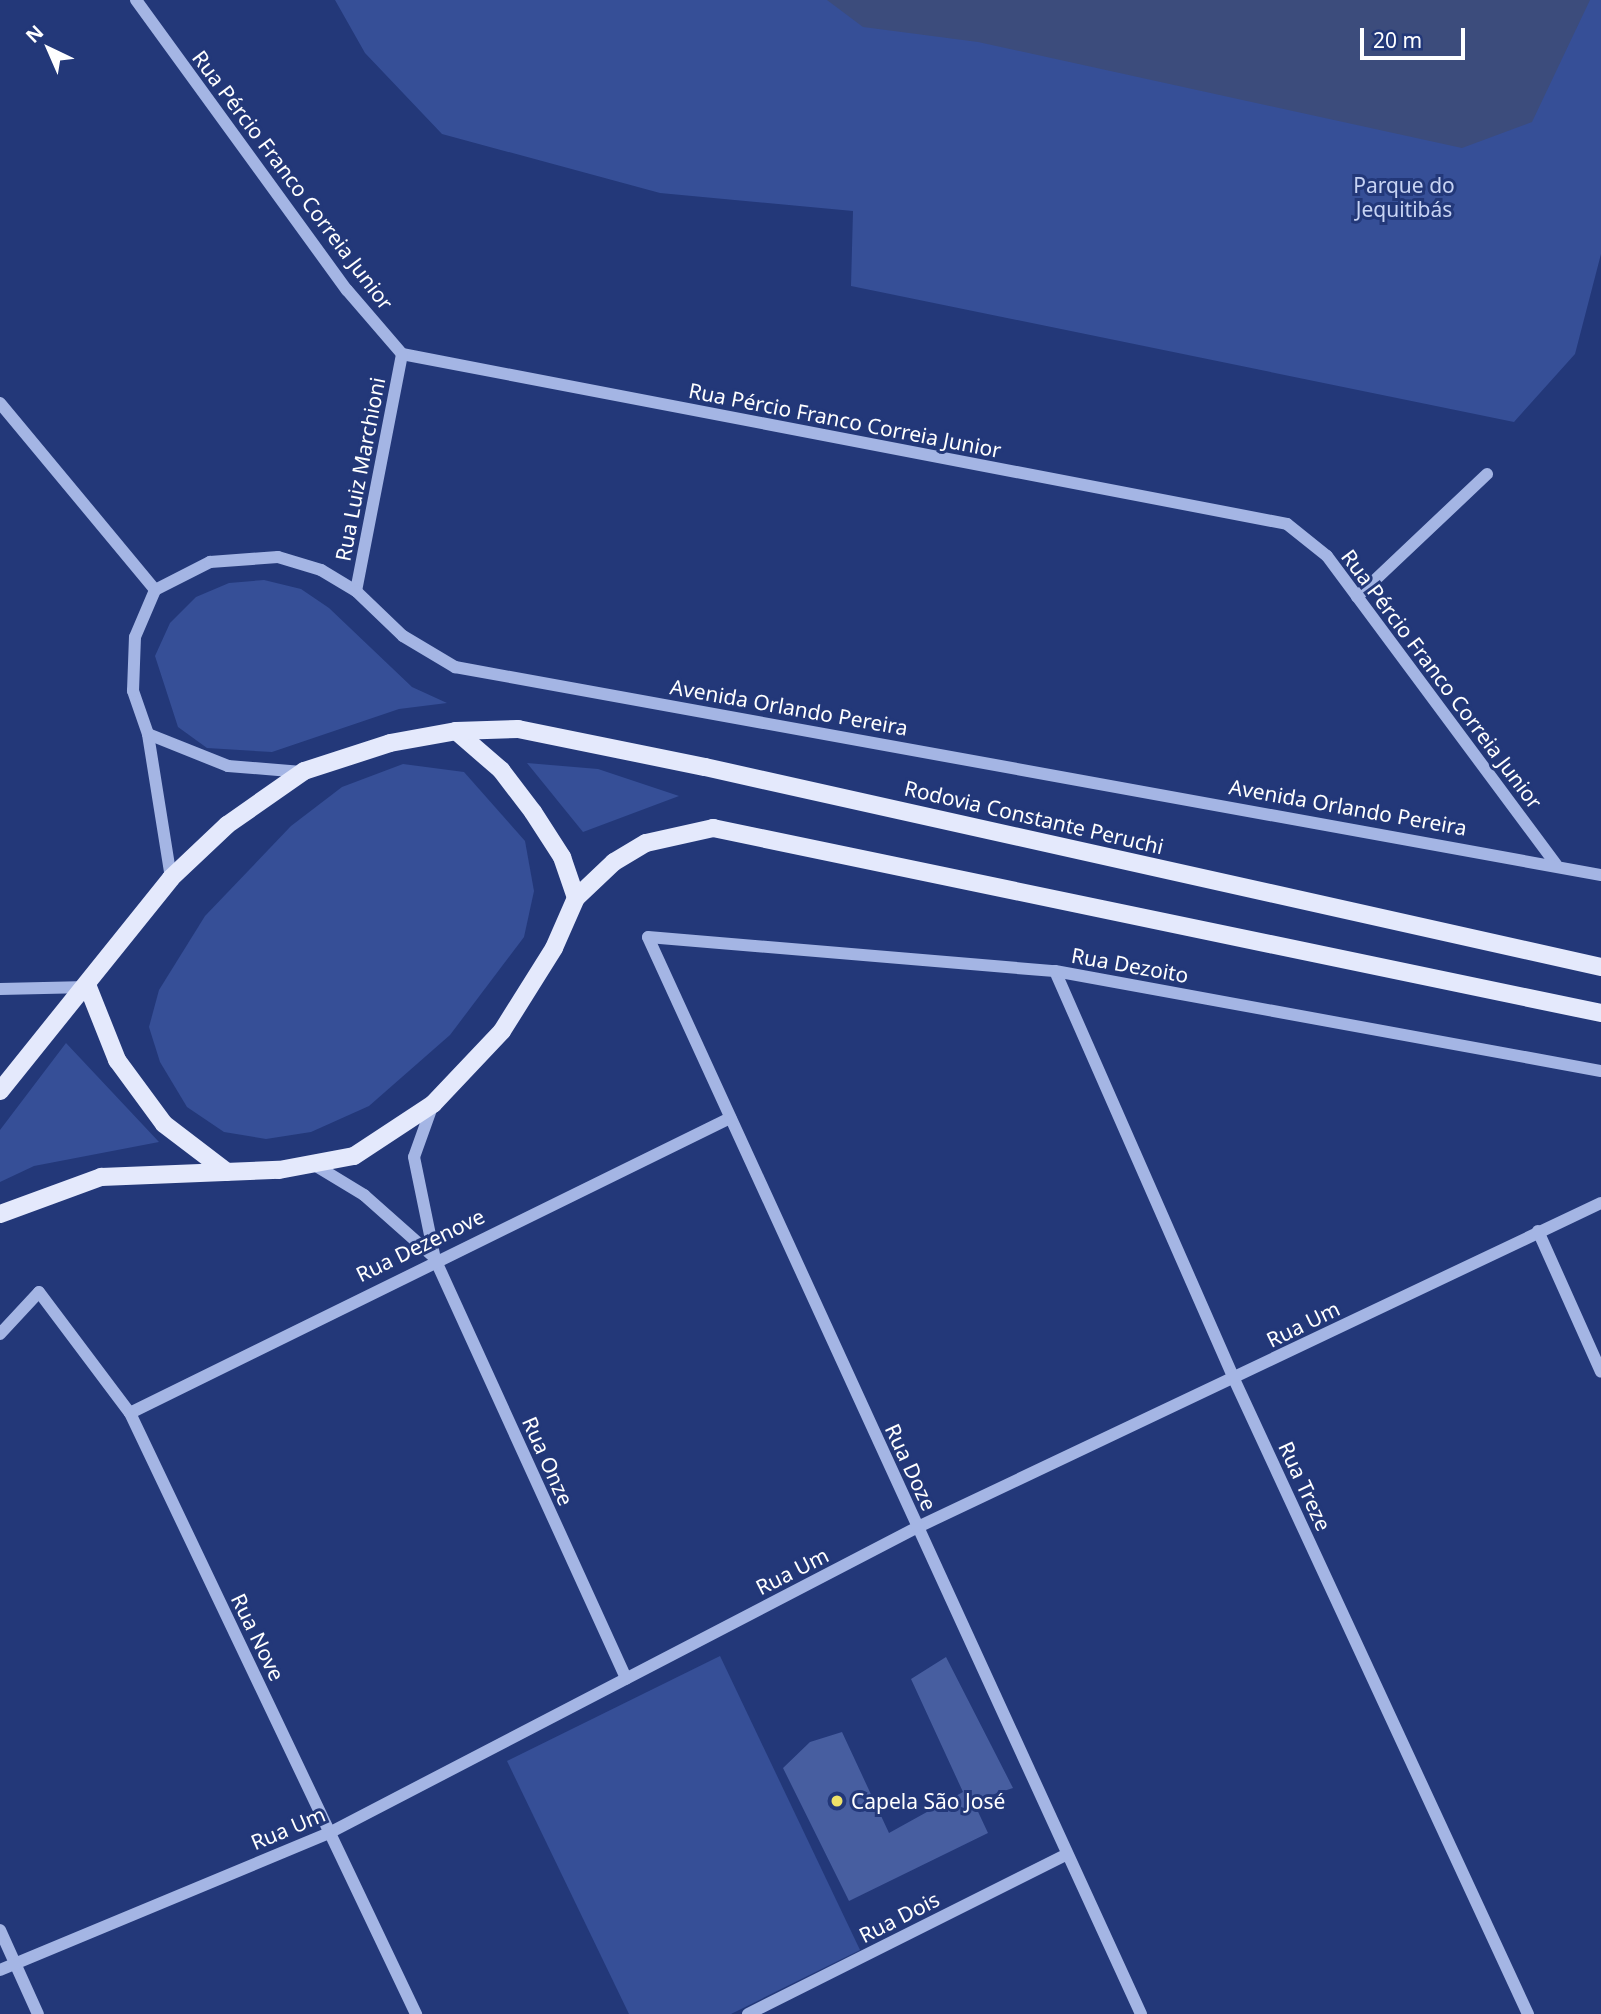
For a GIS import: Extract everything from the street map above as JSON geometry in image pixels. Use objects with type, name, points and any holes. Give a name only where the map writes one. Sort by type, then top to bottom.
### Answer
[{"type":"main road","name":"Rodovia Constante Peruchi","points":[[88,987],[171,878],[227,825],[304,772],[390,743],[456,731],[519,729],[705,767],[1601,967]]},
{"type":"main road","points":[[456,731],[501,770],[533,812],[562,857],[576,898]]},
{"type":"main road","points":[[0,1214],[101,1177],[227,1172],[313,1164],[354,1156],[433,1104],[502,1031],[576,898],[614,862],[646,843],[713,828],[1601,1013]]},
{"type":"main road","points":[[0,1091],[88,987],[117,1060],[156,1113],[227,1172]]},
{"type":"street","name":"Rua Pércio Franco Correia Junior","points":[[136,0],[347,290],[402,354],[1287,524],[1327,556],[1556,864]]},
{"type":"street","name":"Rua Luiz Marchioni","points":[[356,592],[402,354]]},
{"type":"street","points":[[0,403],[155,590],[135,637],[133,691],[149,734],[171,878]]},
{"type":"street","points":[[1357,597],[1488,474]]},
{"type":"street","name":"Avenida Orlando Pereira","points":[[155,590],[210,562],[278,557],[321,570],[356,592],[403,636],[455,667],[1599,872]]},
{"type":"street","points":[[149,734],[228,766],[304,772]]},
{"type":"street","name":"Rua Dezoito","points":[[648,937],[1055,971],[1601,1071]]},
{"type":"street","name":"Rua Doze","points":[[648,937],[1141,2014]]},
{"type":"street","name":"Rua Treze","points":[[1055,971],[1234,1379],[1528,2014]]},
{"type":"street","points":[[0,989],[88,987]]},
{"type":"street","points":[[433,1104],[414,1157],[435,1259]]},
{"type":"street","name":"Rua Dezenove","points":[[130,1413],[435,1259],[730,1118]]},
{"type":"street","points":[[313,1164],[364,1195],[435,1259]]},
{"type":"street","name":"Rua Um","points":[[0,1970],[331,1832],[918,1527],[1601,1203]]},
{"type":"street","points":[[1538,1231],[1601,1372]]},
{"type":"street","name":"Rua Onze","points":[[435,1259],[626,1679]]},
{"type":"street","name":"Rua Nove","points":[[0,1334],[39,1292],[130,1413],[416,2014]]},
{"type":"street","name":"Rua Dois","points":[[748,2014],[1067,1854]]},
{"type":"street","points":[[0,1930],[38,2014]]},
{"type":"street","points":[[774,2001],[779,2014]]},
{"type":"green space","name":"Parque do Jequitibás","points":[[335,0],[1601,0],[1601,254],[1575,354],[1514,422],[851,286],[853,211],[660,193],[442,134],[365,53]]},
{"type":"green space","points":[[264,580],[301,589],[329,608],[412,687],[447,703],[399,709],[272,752],[207,748],[178,727],[155,656],[170,623],[196,597],[229,583]]},
{"type":"green space","points":[[527,763],[598,769],[679,796],[583,832]]},
{"type":"green space","points":[[403,764],[464,772],[525,841],[534,891],[524,937],[450,1035],[369,1106],[311,1132],[266,1139],[224,1132],[187,1107],[160,1062],[149,1027],[159,990],[205,916],[291,826],[342,787]]},
{"type":"green space","points":[[66,1043],[159,1142],[34,1166],[0,1182],[0,1130]]},
{"type":"green space","points":[[720,1656],[860,1950],[731,2014],[629,2014],[507,1761]]},
{"type":"shaded area","points":[[827,0],[1590,0],[1532,122],[1462,148],[978,42],[863,27]]},
{"type":"building","points":[[946,1657],[1013,1788],[973,1801],[988,1833],[849,1901],[783,1768],[810,1742],[842,1732],[889,1833],[963,1792],[911,1679]]},
{"type":"place","name":"Capela São José","points":[[837,1801]]}]
